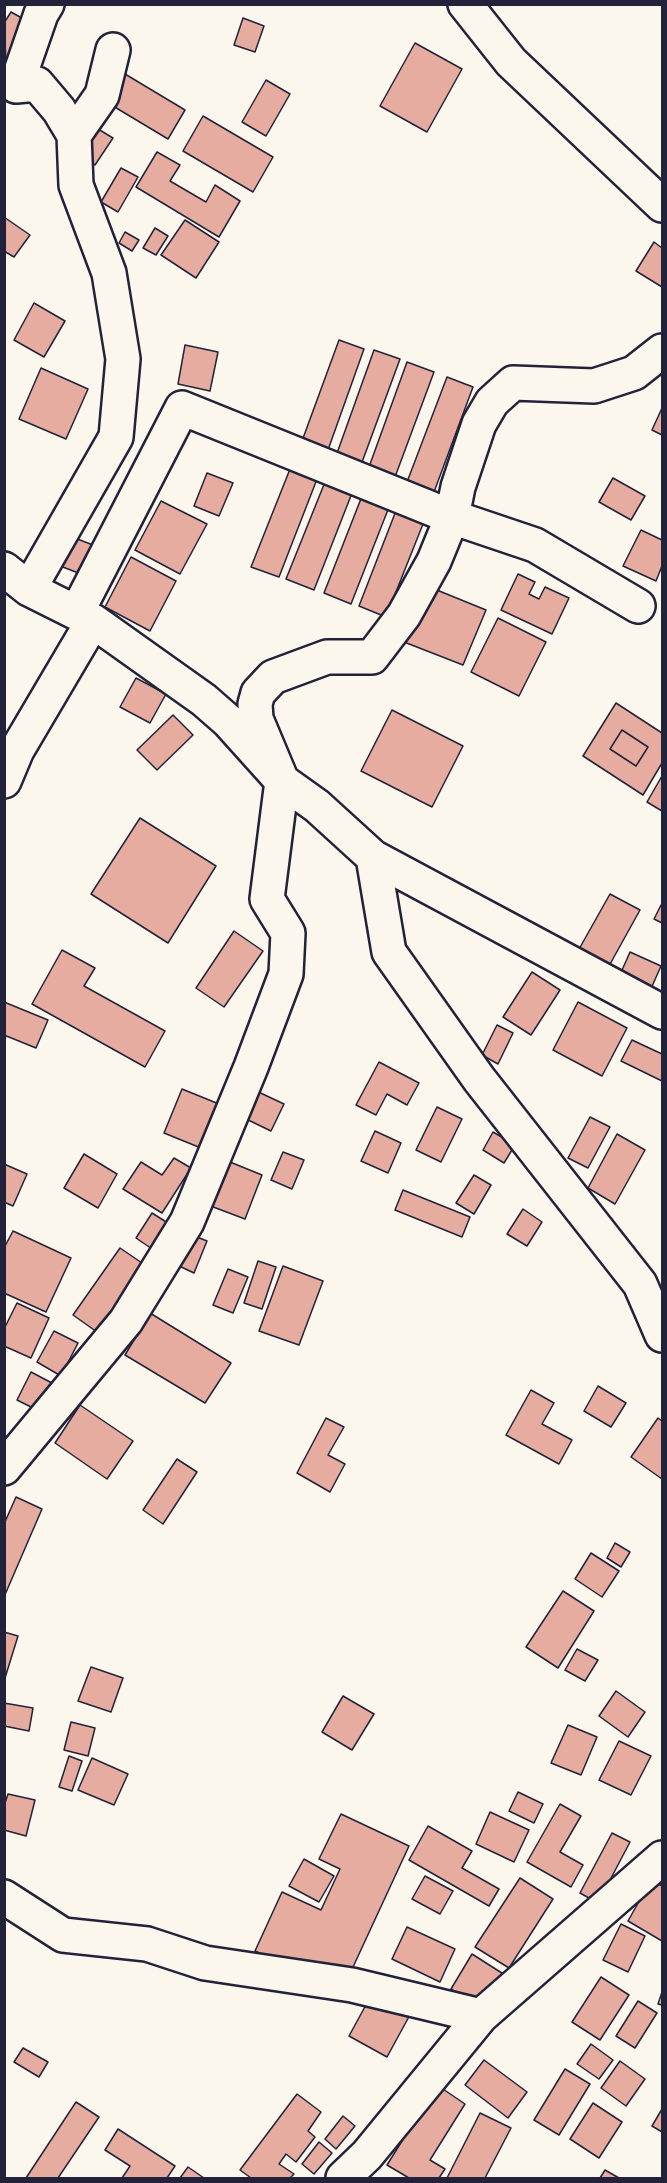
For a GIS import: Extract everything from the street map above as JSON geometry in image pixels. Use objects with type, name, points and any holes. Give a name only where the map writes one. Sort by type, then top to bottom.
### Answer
[{"type":"street","points":[[47,4],[10,84],[37,84],[59,110],[74,135],[75,185],[109,273],[123,359],[116,437],[17,579],[85,617],[204,700],[228,721],[282,781],[317,806],[373,857],[663,1012]]},
{"type":"street","points":[[465,4],[511,62],[663,205]]},
{"type":"street","points":[[74,135],[102,95],[113,50]]},
{"type":"street","points":[[4,1468],[126,1321],[187,1222],[286,974],[288,933],[267,899],[282,781],[256,719],[255,704],[258,693],[273,677],[327,657],[372,657],[404,615],[434,561],[452,517],[458,487],[479,424],[492,402],[513,383],[594,386],[634,373],[663,351]]},
{"type":"street","points":[[4,781],[17,750],[60,679],[85,617],[182,408],[452,517],[536,545],[638,606]]},
{"type":"street","points":[[373,857],[389,952],[479,1079],[651,1288],[663,1335]]},
{"type":"street","points":[[343,2178],[367,2155],[481,2016],[663,1858]]},
{"type":"street","points":[[4,1897],[63,1935],[147,1944],[205,1963],[352,1985],[481,2016]]},
{"type":"building","points":[[11,12],[29,22],[6,62],[4,23]]},
{"type":"building","points":[[243,18],[264,26],[255,52],[234,45]]},
{"type":"building","points":[[415,43],[462,69],[427,132],[380,106]]},
{"type":"building","points":[[125,74],[185,110],[168,139],[108,103]]},
{"type":"building","points":[[266,80],[290,94],[266,136],[242,122]]},
{"type":"building","points":[[203,116],[273,157],[253,192],[183,151]]},
{"type":"building","points":[[98,129],[113,138],[95,165],[81,155]]},
{"type":"building","points":[[157,152],[180,165],[170,181],[206,202],[215,185],[240,201],[219,237],[136,187]]},
{"type":"building","points":[[121,168],[138,177],[118,212],[101,202]]},
{"type":"building","points":[[4,217],[30,235],[14,257],[4,251]]},
{"type":"building","points":[[185,220],[219,242],[196,278],[161,255]]},
{"type":"building","points":[[155,228],[168,236],[156,255],[143,248]]},
{"type":"building","points":[[125,232],[139,240],[132,251],[119,243]]},
{"type":"building","points":[[654,242],[662,248],[662,287],[636,271]]},
{"type":"building","points":[[34,303],[65,321],[44,357],[14,340]]},
{"type":"building","points":[[339,340],[364,349],[328,450],[302,441]]},
{"type":"building","points":[[185,345],[218,352],[210,391],[178,384]]},
{"type":"building","points":[[374,350],[400,359],[361,465],[336,456]]},
{"type":"building","points":[[407,362],[434,372],[395,477],[369,467]]},
{"type":"building","points":[[41,368],[88,389],[66,439],[19,419]]},
{"type":"building","points":[[447,377],[473,387],[434,492],[407,482]]},
{"type":"building","points":[[662,408],[662,435],[652,430]]},
{"type":"building","points":[[292,464],[319,474],[279,577],[251,567]]},
{"type":"building","points":[[207,473],[233,483],[219,516],[194,506]]},
{"type":"building","points":[[327,477],[354,488],[314,590],[286,579]]},
{"type":"building","points":[[613,478],[645,496],[631,520],[599,502]]},
{"type":"building","points":[[364,491],[391,502],[351,604],[324,593]]},
{"type":"building","points":[[161,501],[207,524],[180,574],[135,550]]},
{"type":"building","points":[[399,503],[427,514],[386,617],[359,606]]},
{"type":"building","points":[[641,530],[662,540],[662,566],[656,581],[623,566]]},
{"type":"building","points":[[67,535],[93,545],[81,574],[55,564]]},
{"type":"building","points":[[131,557],[176,581],[150,631],[105,607]]},
{"type":"building","points":[[518,574],[535,582],[529,594],[539,599],[545,587],[569,598],[552,634],[501,610]]},
{"type":"building","points":[[427,586],[486,610],[463,665],[404,642]]},
{"type":"building","points":[[498,618],[546,642],[519,696],[471,672]]},
{"type":"building","points":[[136,678],[166,694],[150,723],[120,707]]},
{"type":"building","points":[[616,703],[662,733],[662,763],[643,795],[583,756]],"holes":[[[622,730],[648,747],[636,766],[610,749]]]},
{"type":"building","points":[[392,710],[463,746],[432,807],[361,771]]},
{"type":"building","points":[[173,715],[193,735],[157,770],[137,750]]},
{"type":"building","points":[[622,730],[648,747],[636,766],[610,749]]},
{"type":"building","points":[[662,776],[662,811],[647,802]]},
{"type":"building","points":[[140,818],[216,866],[168,943],[91,894]]},
{"type":"building","points":[[610,894],[640,910],[604,975],[574,958]]},
{"type":"building","points":[[662,906],[662,923],[654,919]]},
{"type":"building","points":[[234,931],[263,951],[224,1007],[196,988]]},
{"type":"building","points":[[62,950],[95,968],[84,986],[165,1031],[145,1067],[32,1004]]},
{"type":"building","points":[[630,952],[661,966],[650,991],[619,977]]},
{"type":"building","points":[[532,972],[560,990],[531,1035],[503,1017]]},
{"type":"building","points":[[4,1002],[48,1020],[36,1048],[4,1035]]},
{"type":"building","points":[[578,1002],[627,1028],[602,1076],[553,1050]]},
{"type":"building","points":[[497,1025],[513,1033],[498,1064],[482,1055]]},
{"type":"building","points":[[632,1040],[662,1054],[662,1081],[621,1061]]},
{"type":"building","points":[[379,1062],[419,1083],[407,1105],[387,1094],[376,1115],[356,1105]]},
{"type":"building","points":[[182,1089],[219,1104],[201,1148],[164,1133]]},
{"type":"building","points":[[252,1089],[284,1104],[271,1131],[240,1116]]},
{"type":"building","points":[[437,1107],[462,1119],[441,1162],[416,1150]]},
{"type":"building","points":[[590,1117],[610,1127],[588,1168],[568,1158]]},
{"type":"building","points":[[375,1131],[401,1143],[388,1173],[361,1161]]},
{"type":"building","points":[[493,1132],[515,1145],[504,1163],[483,1150]]},
{"type":"building","points":[[617,1134],[645,1150],[615,1204],[588,1188]]},
{"type":"building","points":[[283,1152],[304,1160],[292,1189],[271,1180]]},
{"type":"building","points":[[84,1154],[117,1174],[98,1208],[64,1188]]},
{"type":"building","points":[[174,1158],[191,1168],[162,1213],[123,1189],[141,1162],[162,1175]]},
{"type":"building","points":[[225,1160],[262,1175],[245,1219],[208,1205]]},
{"type":"building","points":[[4,1164],[27,1174],[13,1206],[4,1202]]},
{"type":"building","points":[[474,1175],[491,1185],[474,1214],[456,1203]]},
{"type":"building","points":[[403,1190],[470,1217],[462,1237],[395,1210]]},
{"type":"building","points":[[523,1209],[542,1222],[527,1246],[507,1234]]},
{"type":"building","points":[[152,1213],[171,1225],[155,1251],[136,1238]]},
{"type":"building","points":[[13,1231],[71,1258],[46,1312],[4,1293],[4,1248]]},
{"type":"building","points":[[187,1233],[207,1241],[194,1273],[175,1264]]},
{"type":"building","points":[[120,1248],[145,1265],[97,1332],[73,1315]]},
{"type":"building","points":[[258,1261],[276,1267],[262,1309],[244,1303]]},
{"type":"building","points":[[283,1266],[323,1281],[299,1345],[259,1331]]},
{"type":"building","points":[[228,1269],[248,1277],[233,1313],[213,1305]]},
{"type":"building","points":[[17,1303],[49,1318],[31,1358],[4,1346],[4,1329]]},
{"type":"building","points":[[150,1313],[231,1363],[205,1403],[125,1355]]},
{"type":"building","points":[[54,1331],[78,1343],[61,1376],[37,1362]]},
{"type":"building","points":[[31,1372],[52,1383],[39,1411],[17,1400]]},
{"type":"building","points":[[598,1386],[626,1403],[611,1427],[584,1411]]},
{"type":"building","points":[[531,1390],[554,1403],[542,1424],[572,1440],[559,1464],[506,1435]]},
{"type":"building","points":[[80,1405],[133,1441],[107,1479],[55,1443]]},
{"type":"building","points":[[326,1418],[344,1427],[328,1455],[345,1464],[330,1492],[297,1473]]},
{"type":"building","points":[[658,1418],[662,1421],[662,1479],[631,1457]]},
{"type":"building","points":[[177,1459],[197,1472],[163,1524],[143,1510]]},
{"type":"building","points":[[16,1497],[42,1509],[4,1597],[4,1524]]},
{"type":"building","points":[[615,1543],[630,1552],[621,1567],[607,1558]]},
{"type":"building","points":[[591,1553],[619,1571],[602,1597],[575,1579]]},
{"type":"building","points":[[563,1591],[594,1611],[558,1668],[526,1647]]},
{"type":"building","points":[[4,1632],[18,1636],[5,1678],[4,1678]]},
{"type":"building","points":[[577,1649],[598,1660],[585,1681],[565,1670]]},
{"type":"building","points":[[91,1667],[123,1678],[111,1712],[78,1701]]},
{"type":"building","points":[[616,1691],[645,1712],[628,1737],[599,1716]]},
{"type":"building","points":[[343,1696],[374,1714],[352,1750],[322,1732]]},
{"type":"building","points":[[4,1703],[33,1708],[29,1731],[4,1726]]},
{"type":"building","points":[[71,1722],[95,1728],[88,1756],[64,1750]]},
{"type":"building","points":[[568,1725],[597,1737],[581,1775],[551,1763]]},
{"type":"building","points":[[619,1741],[651,1756],[631,1795],[599,1780]]},
{"type":"building","points":[[69,1756],[82,1761],[72,1791],[59,1787]]},
{"type":"building","points":[[92,1758],[128,1774],[114,1805],[78,1790]]},
{"type":"building","points":[[518,1792],[543,1804],[534,1823],[509,1811]]},
{"type":"building","points":[[8,1794],[35,1800],[26,1836],[4,1830],[4,1806]]},
{"type":"building","points":[[560,1804],[581,1816],[560,1852],[583,1865],[571,1887],[527,1862]]},
{"type":"building","points":[[490,1812],[529,1830],[514,1862],[476,1844]]},
{"type":"building","points":[[341,1814],[409,1846],[347,1980],[302,1973],[255,1951],[282,1892],[321,1910],[340,1869],[319,1859]]},
{"type":"building","points":[[428,1826],[472,1851],[462,1868],[499,1889],[489,1906],[409,1860]]},
{"type":"building","points":[[612,1833],[630,1842],[598,1903],[580,1893]]},
{"type":"building","points":[[304,1859],[334,1876],[319,1902],[289,1886]]},
{"type":"building","points":[[425,1876],[453,1891],[440,1914],[412,1899]]},
{"type":"building","points":[[520,1878],[553,1899],[509,1968],[475,1947]]},
{"type":"building","points":[[651,1880],[662,1886],[662,1941],[628,1921]]},
{"type":"building","points":[[621,1924],[645,1936],[628,1972],[603,1960]]},
{"type":"building","points":[[407,1927],[455,1949],[440,1982],[392,1959]]},
{"type":"building","points":[[472,1954],[505,1975],[484,2010],[451,1989]]},
{"type":"building","points":[[601,1977],[629,1995],[600,2040],[572,2022]]},
{"type":"building","points":[[373,1992],[411,2013],[387,2057],[349,2036]]},
{"type":"building","points":[[662,1992],[662,2005],[658,2004]]},
{"type":"building","points":[[638,2001],[657,2013],[635,2048],[616,2036]]},
{"type":"building","points":[[591,2044],[613,2060],[599,2079],[577,2064]]},
{"type":"building","points":[[23,2048],[48,2062],[39,2077],[14,2062]]},
{"type":"building","points":[[484,2060],[527,2092],[508,2118],[465,2085]]},
{"type":"building","points":[[620,2061],[645,2079],[626,2106],[601,2088]]},
{"type":"building","points":[[565,2069],[590,2084],[559,2135],[534,2120]]},
{"type":"building","points":[[437,2085],[465,2104],[430,2160],[445,2169],[439,2178],[409,2178],[387,2165]]},
{"type":"building","points":[[297,2094],[321,2112],[308,2131],[315,2137],[296,2162],[286,2154],[279,2164],[294,2174],[290,2178],[251,2178],[240,2170]]},
{"type":"building","points":[[76,2102],[99,2117],[58,2178],[26,2178]]},
{"type":"building","points":[[593,2103],[622,2122],[599,2158],[570,2139]]},
{"type":"building","points":[[662,2109],[662,2132],[652,2126]]},
{"type":"building","points":[[480,2113],[511,2128],[485,2178],[447,2178]]},
{"type":"building","points":[[343,2116],[355,2126],[336,2149],[325,2139]]},
{"type":"building","points":[[118,2129],[175,2166],[167,2178],[122,2178],[130,2166],[105,2150]]},
{"type":"building","points":[[319,2142],[332,2153],[314,2174],[302,2164]]},
{"type":"building","points":[[188,2167],[204,2178],[180,2178]]},
{"type":"building","points":[[605,2170],[619,2178],[600,2178]]}]
